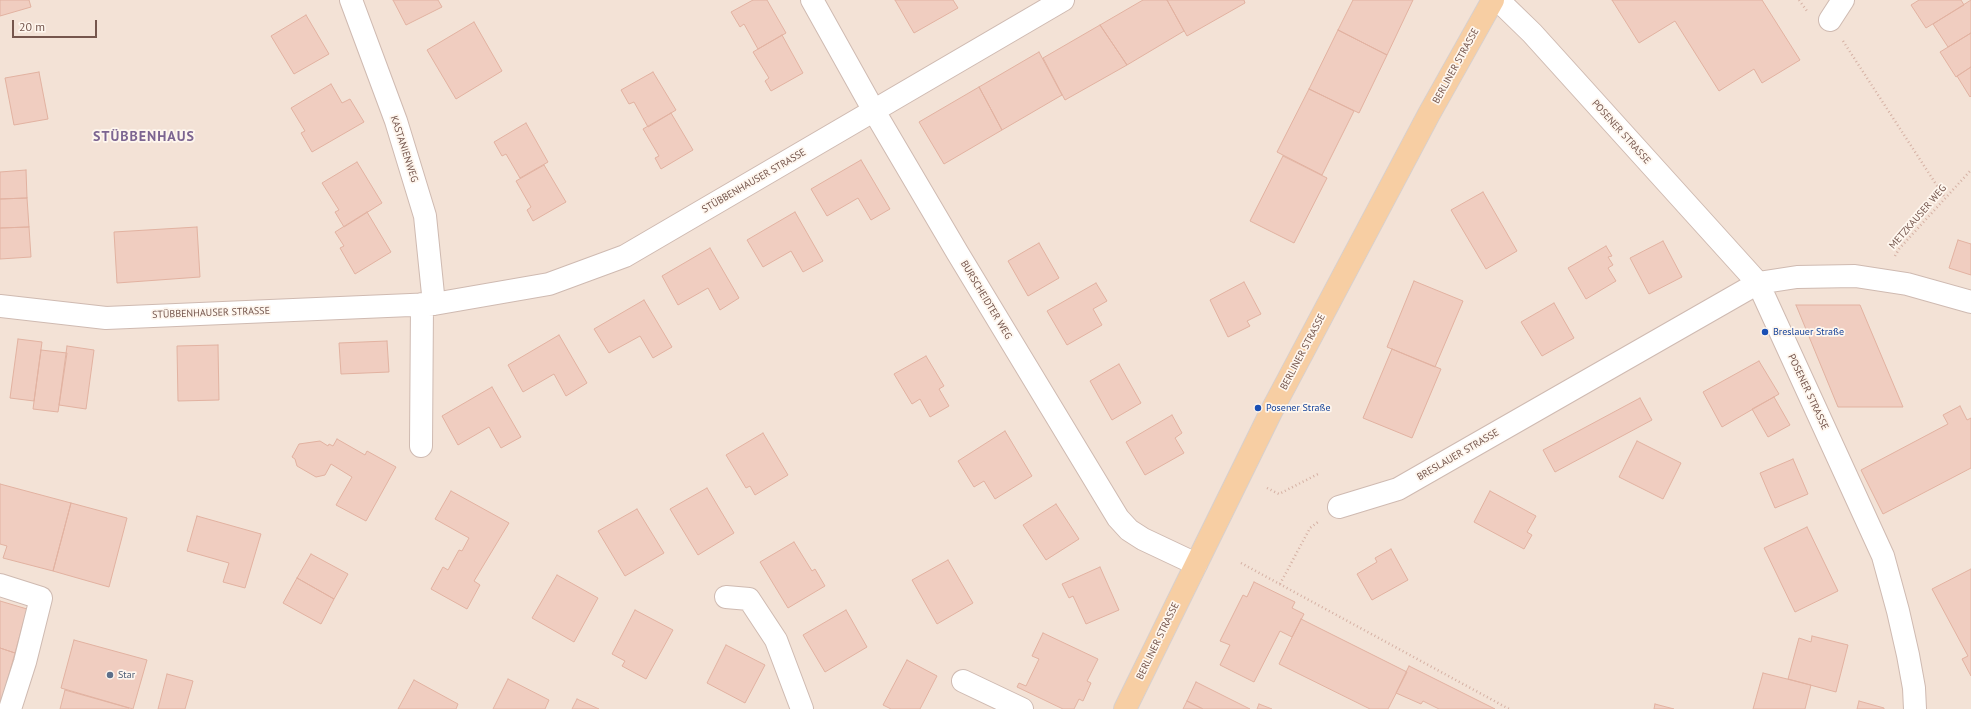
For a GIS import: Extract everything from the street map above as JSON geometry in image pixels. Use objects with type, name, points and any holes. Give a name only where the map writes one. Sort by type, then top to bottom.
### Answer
[{"type":"main road","name":"BERLINER STRASSE","points":[[1125,709],[1271,412],[1430,114],[1493,0]]},
{"type":"street","name":"KASTANIENWEG","points":[[351,0],[396,121],[425,216],[428,304]]},
{"type":"street","name":"BURSCHEIDTER WEG","points":[[812,0],[874,111],[1118,518],[1129,530],[1143,539],[1196,564]]},
{"type":"street","name":"POSENER STRASSE","points":[[1498,0],[1532,33],[1758,283],[1882,556],[1898,611],[1908,655],[1914,688],[1915,709]]},
{"type":"street","points":[[1830,20],[1843,0]]},
{"type":"street","name":"STÜBBENHAUSER STRASSE","points":[[0,306],[106,318],[428,304],[549,284],[625,256],[874,111],[1050,3]]},
{"type":"street","name":"BRESLAUER STRASSE","points":[[1339,507],[1398,489],[1758,283],[1824,276],[1883,279],[1907,284],[1971,302]]},
{"type":"street","points":[[420,446],[428,304]]},
{"type":"street","points":[[0,585],[41,598],[25,662],[10,709]]},
{"type":"street","points":[[726,597],[749,599],[776,640],[802,709]]},
{"type":"street","points":[[963,681],[1022,709]]},
{"type":"path","points":[[1830,20],[1945,198]]},
{"type":"path","name":"METZKAUSER WEG","points":[[1883,279],[1899,249],[1971,170]]},
{"type":"path","points":[[1267,488],[1279,494],[1318,474]]},
{"type":"path","points":[[1280,584],[1310,528],[1339,507]]},
{"type":"path","points":[[1242,563],[1509,709]]},
{"type":"shaded area","points":[[0,0],[1971,0],[1971,709],[0,709]]},
{"type":"building","points":[[0,0],[29,0],[31,7],[0,16]]},
{"type":"building","points":[[393,0],[438,0],[442,7],[406,25]]},
{"type":"building","points":[[753,0],[767,0],[786,33],[758,49],[744,24],[740,27],[731,12]]},
{"type":"building","points":[[895,0],[953,0],[958,8],[914,33]]},
{"type":"building","points":[[1143,0],[1167,0],[1184,31],[1127,65],[1100,25]]},
{"type":"building","points":[[1167,0],[1244,0],[1245,3],[1187,36]]},
{"type":"building","points":[[1353,0],[1413,0],[1387,55],[1338,30]]},
{"type":"building","points":[[1612,0],[1762,0],[1800,60],[1762,83],[1754,69],[1719,91],[1675,21],[1639,43]]},
{"type":"building","points":[[1919,0],[1961,0],[1964,5],[1926,28],[1911,5]]},
{"type":"building","points":[[1971,0],[1971,33],[1948,47],[1933,24]]},
{"type":"building","points":[[306,15],[329,54],[294,74],[271,36]]},
{"type":"building","points":[[474,22],[502,71],[456,99],[427,50]]},
{"type":"building","points":[[1100,25],[1127,65],[1065,100],[1043,58]]},
{"type":"building","points":[[1338,30],[1387,55],[1359,113],[1309,89]]},
{"type":"building","points":[[1971,33],[1971,67],[1956,77],[1940,52]]},
{"type":"building","points":[[782,35],[803,73],[771,91],[765,81],[769,78],[753,52]]},
{"type":"building","points":[[1039,52],[1062,95],[1002,130],[979,87]]},
{"type":"building","points":[[1971,67],[1971,96],[1970,97],[1957,76]]},
{"type":"building","points":[[39,72],[48,119],[14,125],[5,78]]},
{"type":"building","points":[[653,72],[676,110],[648,127],[634,102],[629,104],[621,90]]},
{"type":"building","points":[[331,84],[342,103],[350,99],[364,122],[312,152],[301,133],[305,131],[291,108]]},
{"type":"building","points":[[979,87],[1002,130],[944,164],[919,122]]},
{"type":"building","points":[[1309,89],[1354,111],[1322,175],[1277,152]]},
{"type":"building","points":[[671,113],[693,150],[661,169],[655,158],[659,156],[643,129]]},
{"type":"building","points":[[526,123],[548,162],[520,178],[506,154],[502,156],[494,142]]},
{"type":"building","points":[[1283,156],[1327,178],[1294,243],[1250,221]]},
{"type":"building","points":[[861,160],[890,209],[871,220],[858,198],[827,216],[811,189]]},
{"type":"building","points":[[357,162],[382,203],[344,227],[335,212],[339,210],[322,183]]},
{"type":"building","points":[[544,165],[566,202],[533,221],[527,210],[531,207],[516,181]]},
{"type":"building","points":[[26,170],[27,198],[0,199],[0,172]]},
{"type":"building","points":[[1483,192],[1517,251],[1486,269],[1451,210]]},
{"type":"building","points":[[27,198],[29,227],[0,228],[0,199]]},
{"type":"building","points":[[367,212],[391,252],[355,274],[340,248],[344,246],[335,232]]},
{"type":"building","points":[[795,212],[823,261],[803,272],[791,251],[763,267],[747,240]]},
{"type":"building","points":[[29,227],[31,257],[0,259],[0,228]]},
{"type":"building","points":[[197,227],[200,277],[117,283],[114,232]]},
{"type":"building","points":[[1958,240],[1971,244],[1971,275],[1949,268]]},
{"type":"building","points":[[1663,241],[1682,277],[1649,294],[1630,258]]},
{"type":"building","points":[[1039,243],[1059,278],[1028,296],[1008,261]]},
{"type":"building","points":[[1606,246],[1612,256],[1608,257],[1613,265],[1608,268],[1616,281],[1586,299],[1568,268]]},
{"type":"building","points":[[710,248],[739,298],[720,310],[708,288],[678,305],[662,276]]},
{"type":"building","points":[[1414,281],[1463,301],[1435,367],[1387,347]]},
{"type":"building","points":[[1244,282],[1261,314],[1247,321],[1250,326],[1228,337],[1210,300]]},
{"type":"building","points":[[1096,283],[1107,301],[1093,309],[1102,325],[1067,345],[1047,311]]},
{"type":"building","points":[[644,300],[672,347],[653,358],[640,336],[609,353],[594,329]]},
{"type":"building","points":[[1554,303],[1574,338],[1542,356],[1521,322]]},
{"type":"building","points":[[1796,305],[1860,305],[1903,407],[1838,407]]},
{"type":"building","points":[[559,335],[587,383],[566,396],[554,374],[523,392],[508,365]]},
{"type":"building","points":[[18,339],[42,342],[34,401],[10,398]]},
{"type":"building","points":[[387,341],[389,372],[341,374],[339,343]]},
{"type":"building","points":[[218,345],[219,400],[178,401],[177,346]]},
{"type":"building","points":[[67,346],[94,350],[86,409],[59,405]]},
{"type":"building","points":[[1392,349],[1441,369],[1412,438],[1363,418]]},
{"type":"building","points":[[41,350],[67,353],[58,412],[33,409]]},
{"type":"building","points":[[926,356],[944,386],[939,389],[949,406],[930,417],[920,399],[912,404],[894,374]]},
{"type":"building","points":[[1759,361],[1779,394],[1722,427],[1703,392]]},
{"type":"building","points":[[1119,364],[1141,403],[1112,420],[1090,381]]},
{"type":"building","points":[[492,387],[521,437],[501,448],[489,427],[458,445],[442,416]]},
{"type":"building","points":[[1774,397],[1790,425],[1768,437],[1752,409]]},
{"type":"building","points":[[1640,398],[1652,420],[1555,472],[1543,450]]},
{"type":"building","points":[[1960,406],[1967,420],[1971,418],[1971,468],[1883,514],[1861,470],[1948,424],[1943,415]]},
{"type":"building","points":[[1172,415],[1182,433],[1175,438],[1184,453],[1145,475],[1126,442]]},
{"type":"building","points":[[1005,431],[1032,476],[995,499],[984,481],[974,487],[958,461]]},
{"type":"building","points":[[763,433],[788,475],[755,495],[750,486],[746,488],[726,455]]},
{"type":"building","points":[[337,439],[365,455],[367,451],[396,467],[366,521],[336,505],[352,477],[331,464],[325,475],[316,477],[297,466],[295,459],[292,457],[299,444],[320,441],[328,446],[329,444],[333,446]]},
{"type":"building","points":[[1637,441],[1681,463],[1663,499],[1619,477]]},
{"type":"building","points":[[1793,459],[1808,494],[1775,508],[1760,473]]},
{"type":"building","points":[[0,484],[71,503],[53,571],[3,558],[7,546],[0,544]]},
{"type":"building","points":[[707,488],[734,533],[698,555],[670,509]]},
{"type":"building","points":[[451,491],[509,523],[474,581],[480,585],[467,609],[431,589],[443,567],[448,570],[459,550],[462,551],[469,538],[435,519]]},
{"type":"building","points":[[1490,491],[1536,516],[1527,532],[1532,535],[1524,549],[1474,522]]},
{"type":"building","points":[[71,503],[127,518],[109,587],[53,571]]},
{"type":"building","points":[[1056,504],[1079,539],[1046,560],[1023,525]]},
{"type":"building","points":[[637,509],[664,553],[625,576],[598,531]]},
{"type":"building","points":[[197,516],[261,534],[245,588],[223,582],[229,563],[187,551]]},
{"type":"building","points":[[1807,527],[1838,591],[1795,612],[1764,548]]},
{"type":"building","points":[[794,542],[812,571],[815,569],[825,586],[788,608],[760,562]]},
{"type":"building","points":[[1391,549],[1408,580],[1372,600],[1357,574],[1377,562],[1375,558]]},
{"type":"building","points":[[311,554],[348,574],[334,599],[297,578]]},
{"type":"building","points":[[948,560],[973,603],[937,624],[912,580]]},
{"type":"building","points":[[1100,567],[1119,610],[1086,624],[1073,596],[1069,598],[1062,584]]},
{"type":"building","points":[[1971,569],[1971,676],[1962,659],[1968,656],[1932,589]]},
{"type":"building","points":[[557,575],[598,598],[574,642],[532,618]]},
{"type":"building","points":[[297,578],[334,599],[321,624],[283,603]]},
{"type":"building","points":[[1254,582],[1295,602],[1292,608],[1304,614],[1292,637],[1280,631],[1254,682],[1220,665],[1230,645],[1220,641],[1243,595],[1247,597]]},
{"type":"building","points":[[0,601],[27,609],[15,653],[0,648]]},
{"type":"building","points":[[635,610],[673,630],[646,679],[622,666],[625,661],[612,654]]},
{"type":"building","points":[[846,610],[867,647],[825,672],[803,635]]},
{"type":"building","points":[[1301,619],[1407,672],[1388,709],[1370,709],[1279,664]]},
{"type":"building","points":[[1043,633],[1098,659],[1087,681],[1091,683],[1083,701],[1079,699],[1074,709],[1063,709],[1017,687],[1019,683],[1026,686],[1039,659],[1032,656]]},
{"type":"building","points":[[1812,636],[1848,645],[1836,692],[1788,679],[1799,638],[1811,642]]},
{"type":"building","points":[[74,640],[147,660],[133,709],[61,688]]},
{"type":"building","points":[[726,645],[765,665],[745,703],[707,683]]},
{"type":"building","points":[[0,648],[15,653],[0,707]]},
{"type":"building","points":[[907,660],[937,676],[920,709],[891,709],[883,705]]},
{"type":"building","points":[[1409,666],[1495,709],[1439,709],[1423,701],[1421,704],[1396,693]]},
{"type":"building","points":[[1763,673],[1811,685],[1805,709],[1753,709]]},
{"type":"building","points":[[167,674],[193,681],[185,709],[158,709]]},
{"type":"building","points":[[508,679],[549,700],[545,709],[493,709]]},
{"type":"building","points":[[414,680],[458,704],[456,709],[398,709]]},
{"type":"building","points":[[1196,682],[1250,709],[1203,709],[1187,701]]},
{"type":"building","points":[[65,690],[129,708],[129,709],[60,709]]},
{"type":"building","points":[[577,699],[599,709],[572,709]]},
{"type":"building","points":[[1187,701],[1203,709],[1183,709]]},
{"type":"building","points":[[1859,701],[1884,708],[1884,709],[1857,709]]},
{"type":"building","points":[[1259,704],[1272,709],[1257,709]]},
{"type":"building","points":[[1655,704],[1674,709],[1654,709]]},
{"type":"place","name":"Breslauer Straße","points":[[1765,332]]},
{"type":"place","name":"Posener Straße","points":[[1258,408]]},
{"type":"place","name":"Star","points":[[110,675]]},
{"type":"district","name":"STÜBBENHAUS","points":[[144,137]]}]
